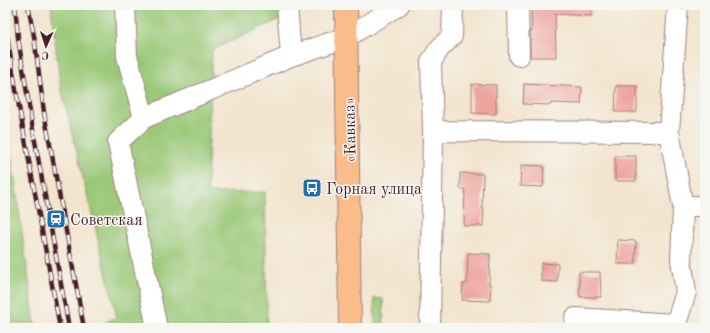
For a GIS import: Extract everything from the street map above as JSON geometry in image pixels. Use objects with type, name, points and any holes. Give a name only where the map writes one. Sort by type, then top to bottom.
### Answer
[{"type":"highway","name":"«Кавказ»","points":[[346,5],[350,328]]},
{"type":"street","points":[[125,5],[127,56],[144,118]]},
{"type":"street","points":[[287,5],[291,56]]},
{"type":"street","points":[[157,328],[118,142],[144,118],[291,56],[347,37],[399,5]]},
{"type":"street","points":[[430,328],[431,150],[433,131],[431,62],[439,49],[452,36],[453,5]]},
{"type":"street","points":[[518,5],[519,56]]},
{"type":"street","points":[[575,318],[676,326],[686,292],[681,260],[683,206],[669,132],[678,5]]},
{"type":"street","points":[[433,131],[669,132]]},
{"type":"street","points":[[683,206],[705,206]]},
{"type":"green space","points":[[51,5],[311,5],[212,50],[207,193],[265,192],[267,328],[107,328],[106,322],[117,317],[60,83]]},
{"type":"green space","points":[[5,112],[35,324],[5,323]]},
{"type":"green space","points":[[374,298],[383,299],[384,328],[375,328]]},
{"type":"building","points":[[552,5],[591,5],[591,16],[555,14],[556,57],[530,57],[530,31],[532,31],[531,8],[552,7]]},
{"type":"building","points":[[472,84],[496,85],[496,114],[472,113]]},
{"type":"building","points":[[524,84],[582,87],[581,104],[523,104]]},
{"type":"building","points":[[616,86],[637,86],[637,112],[615,112]]},
{"type":"building","points":[[615,156],[636,156],[636,181],[615,181]]},
{"type":"building","points":[[521,165],[544,166],[543,187],[520,186]]},
{"type":"building","points":[[460,173],[483,174],[483,226],[464,226],[465,189],[460,189]]},
{"type":"building","points":[[618,240],[636,241],[635,264],[617,264]]},
{"type":"building","points":[[468,253],[490,254],[490,301],[462,300],[463,284],[467,284]]},
{"type":"building","points":[[541,263],[558,264],[557,282],[541,281]]},
{"type":"building","points":[[579,272],[600,272],[601,297],[580,297]]},
{"type":"railway","points":[[15,5],[18,38],[33,130],[69,328]]},
{"type":"railway","points":[[28,5],[34,36],[44,112],[84,328]]},
{"type":"railway","points":[[5,23],[60,328]]},
{"type":"place","name":"Горная улица","points":[[312,188]]},
{"type":"place","name":"Советская","points":[[56,219]]}]
